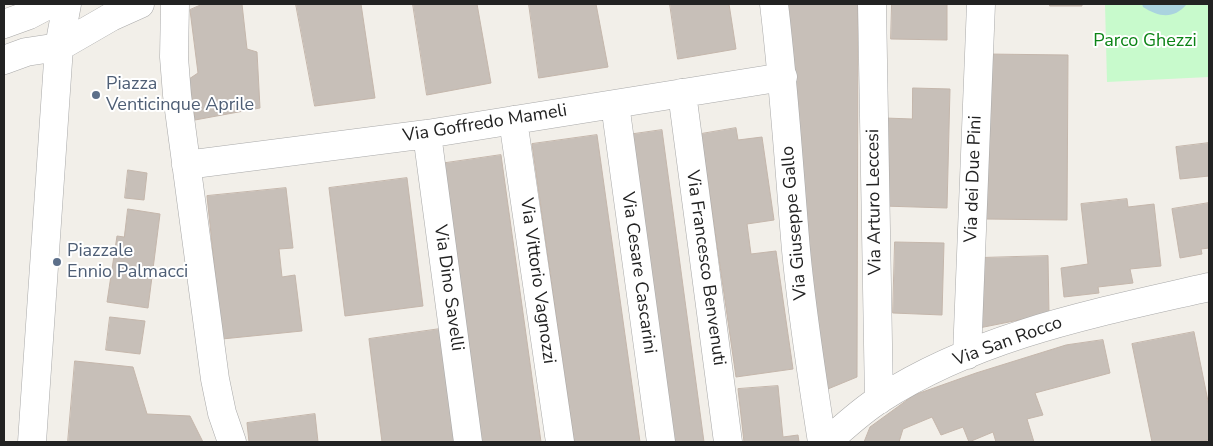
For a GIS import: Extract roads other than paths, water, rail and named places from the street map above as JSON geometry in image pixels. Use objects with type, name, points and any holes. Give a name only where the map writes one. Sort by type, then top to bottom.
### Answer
[{"type":"street","points":[[4,24],[29,15],[50,4]]},
{"type":"street","points":[[32,442],[59,47],[67,4]]},
{"type":"street","points":[[4,60],[26,52],[59,47],[111,17],[140,4]]},
{"type":"street","points":[[175,4],[174,57],[180,121],[215,380],[222,412],[232,442]]},
{"type":"street","name":"Via Giuseppe Gallo","points":[[774,4],[800,283],[822,442]]},
{"type":"street","name":"Via Arturo Leccesi","points":[[872,4],[879,400]]},
{"type":"street","name":"Via dei Due Pini","points":[[967,355],[981,4]]},
{"type":"street","name":"Via Goffredo Mameli","points":[[186,165],[427,134],[782,77]]},
{"type":"street","name":"Via Francesco Benvenuti","points":[[682,93],[728,442]]},
{"type":"street","name":"Via Cesare Cascarini","points":[[614,104],[660,442]]},
{"type":"street","name":"Via Vittorio Vagnozzi","points":[[513,120],[560,442]]},
{"type":"street","name":"Via Dino Savelli","points":[[427,134],[468,442]]},
{"type":"street","name":"Via San Rocco","points":[[828,442],[879,400],[923,374],[967,355],[1041,328],[1209,287]]},
{"type":"water","points":[[1142,4],[1187,4],[1176,13],[1160,15],[1143,7]]},
{"type":"place","name":"Piazza Venticinque Aprile","points":[[96,95]]},
{"type":"place","name":"Piazzale Ennio Palmacci","points":[[57,262]]},
{"type":"park label","name":"Parco Ghezzi","points":[[1145,42]]}]
